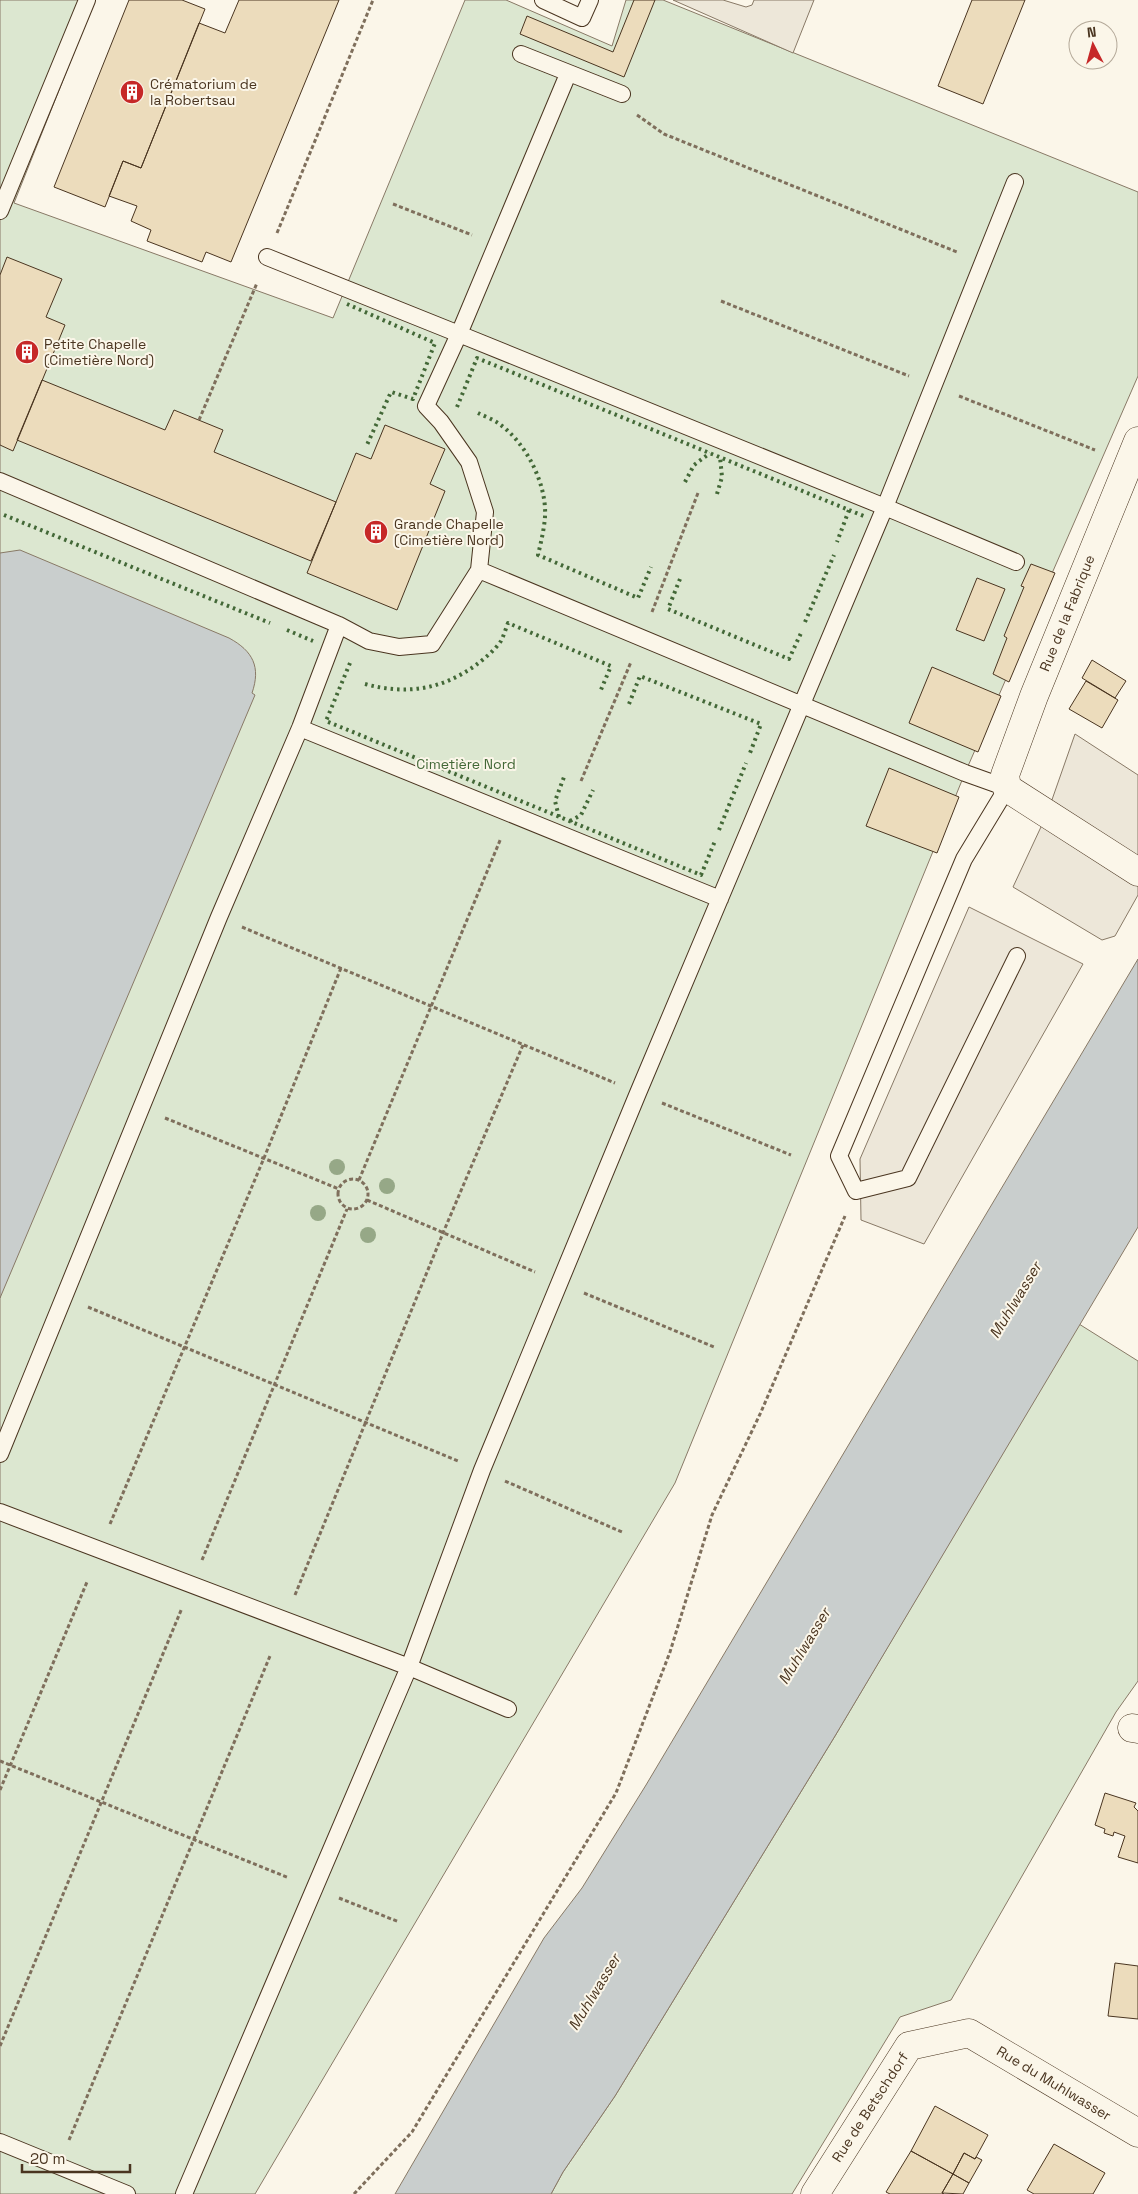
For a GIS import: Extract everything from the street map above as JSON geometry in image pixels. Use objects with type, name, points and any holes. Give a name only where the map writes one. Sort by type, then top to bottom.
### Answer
[{"type":"street","name":"Rue de la Fabrique","points":[[1007,788],[1005,775],[1030,705],[1138,441]]},
{"type":"street","points":[[1007,788],[1138,872]]},
{"type":"street","name":"Rue du Muhlwasser","points":[[969,2033],[1138,2133]]},
{"type":"street","name":"Rue de Betschdorf","points":[[814,2194],[909,2046],[969,2033]]},
{"type":"lane","points":[[0,211],[87,0]]},
{"type":"lane","points":[[543,0],[582,18],[590,0]]},
{"type":"lane","points":[[521,54],[622,94]]},
{"type":"lane","points":[[0,481],[369,641],[399,647],[432,644],[479,570],[485,512],[469,462],[441,422],[426,406],[459,334],[568,74]]},
{"type":"lane","points":[[184,2194],[409,1667],[482,1470],[885,506],[1015,182]]},
{"type":"lane","points":[[267,257],[885,506],[1016,562]]},
{"type":"lane","points":[[479,570],[965,773],[1007,788],[964,859],[839,1156],[856,1191],[908,1178],[1017,956]]},
{"type":"lane","points":[[0,1454],[219,917],[300,728],[338,626]]},
{"type":"lane","points":[[300,728],[720,899]]},
{"type":"lane","points":[[0,1512],[409,1667],[508,1709]]},
{"type":"lane","points":[[0,2142],[127,2194]]},
{"type":"path","points":[[199,420],[373,0]]},
{"type":"path","points":[[622,94],[634,114],[664,134],[983,262]]},
{"type":"path","points":[[392,204],[496,244]]},
{"type":"path","points":[[721,301],[1095,450]]},
{"type":"path","points":[[359,1180],[511,814]]},
{"type":"path","points":[[219,917],[638,1093],[791,1155]]},
{"type":"path","points":[[110,1524],[264,1158],[340,968]]},
{"type":"path","points":[[285,1621],[443,1233],[523,1045]]},
{"type":"path","points":[[141,1108],[339,1189]]},
{"type":"path","points":[[347,1180],[359,1180],[367,1188],[367,1200],[364,1206],[347,1209],[339,1200],[339,1189],[347,1180]]},
{"type":"path","points":[[354,2194],[412,2132],[616,1793],[670,1652],[712,1515],[761,1412],[856,1191]]},
{"type":"path","points":[[367,1200],[714,1347]]},
{"type":"path","points":[[202,1561],[347,1209]]},
{"type":"path","points":[[64,1297],[482,1470],[622,1532]]},
{"type":"path","points":[[0,1790],[87,1582]]},
{"type":"path","points":[[0,2046],[192,1585]]},
{"type":"path","points":[[58,2166],[270,1656]]},
{"type":"path","points":[[0,1760],[399,1922]]},
{"type":"green space","name":"Cimetière Nord","points":[[0,0],[95,0],[14,203],[333,318],[465,0],[506,0],[612,46],[626,0],[663,0],[1138,192],[1138,376],[965,773],[675,1483],[255,2194],[0,2194]]},
{"type":"green space","points":[[1079,1324],[1138,1361],[1138,1681],[1116,1712],[951,2000],[900,2017],[792,2194],[551,2194],[563,2172],[615,2096],[835,1736]]},
{"type":"shaded area","points":[[673,0],[723,0],[746,7],[752,5],[754,0],[814,0],[793,53]]},
{"type":"shaded area","points":[[1075,734],[1138,775],[1138,895],[1115,936],[1102,940],[1013,887],[1047,814]]},
{"type":"shaded area","points":[[969,907],[1083,964],[924,1244],[861,1220],[860,1159]]},
{"type":"water","points":[[20,550],[229,638],[244,648],[249,654],[253,661],[256,675],[252,693],[255,695],[0,1298],[0,553]]},
{"type":"water","name":"Muhlwasser","points":[[1138,959],[1138,1227],[835,1736],[615,2096],[563,2172],[551,2194],[395,2194],[544,1938],[582,1888],[646,1785]]},
{"type":"building","name":"Crématorium de la Robertsau","points":[[129,0],[182,0],[205,9],[141,168],[123,161],[105,207],[54,187]]},
{"type":"building","points":[[239,0],[339,0],[231,262],[206,252],[202,262],[147,241],[151,230],[131,221],[137,206],[109,196],[123,161],[141,168],[199,23],[225,33]]},
{"type":"building","points":[[634,0],[655,0],[624,77],[520,34],[527,16],[613,52]]},
{"type":"building","points":[[972,0],[1025,0],[983,104],[938,86]]},
{"type":"building","name":"Petite Chapelle (Cimetière Nord)","points":[[7,257],[62,279],[46,317],[65,325],[13,451],[0,445],[0,275]]},
{"type":"building","points":[[42,380],[165,430],[174,410],[223,430],[214,452],[336,502],[311,561],[17,440]]},
{"type":"building","name":"Grande Chapelle (Cimetière Nord)","points":[[385,425],[445,449],[430,484],[445,491],[397,610],[307,573],[356,453],[371,459]]},
{"type":"building","points":[[1031,564],[1055,573],[1009,682],[993,674],[1007,638],[1004,636],[1024,587],[1021,586]]},
{"type":"building","points":[[977,578],[1005,589],[984,641],[956,630]]},
{"type":"building","points":[[1092,660],[1126,681],[1115,698],[1082,678]]},
{"type":"building","points":[[932,667],[1001,696],[978,752],[909,723]]},
{"type":"building","points":[[1086,681],[1118,700],[1102,728],[1069,709]]},
{"type":"building","points":[[889,768],[959,797],[937,853],[866,826]]},
{"type":"building","points":[[1105,1793],[1136,1803],[1134,1807],[1138,1811],[1138,1863],[1118,1857],[1125,1836],[1114,1832],[1113,1836],[1104,1833],[1105,1829],[1095,1825]]},
{"type":"building","points":[[1115,1963],[1138,1966],[1138,2019],[1108,2016]]},
{"type":"building","points":[[935,2106],[988,2135],[975,2159],[964,2153],[953,2174],[911,2151]]},
{"type":"building","points":[[1054,2144],[1105,2173],[1093,2194],[1034,2194],[1027,2190]]},
{"type":"building","points":[[911,2151],[953,2174],[942,2193],[944,2194],[890,2194],[886,2192]]},
{"type":"building","points":[[964,2153],[975,2159],[976,2157],[982,2160],[969,2183],[953,2174]]},
{"type":"building","points":[[953,2174],[969,2183],[963,2194],[942,2193]]},
{"type":"hedge","points":[[347,304],[435,343],[413,399],[391,392],[366,447]]},
{"type":"hedge","points":[[457,407],[477,358],[849,510],[837,542]]},
{"type":"hedge","points":[[478,413],[498,423],[508,431],[526,452],[533,465],[545,504],[545,517],[538,555],[638,598],[651,567]]},
{"type":"hedge","points":[[685,482],[694,465],[710,453]]},
{"type":"hedge","points":[[717,494],[722,477],[720,457]]},
{"type":"hedge","points":[[849,510],[866,517]]},
{"type":"hedge","points":[[4,515],[270,623]]},
{"type":"hedge","points":[[805,622],[834,555]]},
{"type":"hedge","points":[[680,579],[668,609],[789,659],[801,633]]},
{"type":"hedge","points":[[365,684],[395,689],[409,689],[423,688],[450,680],[476,665],[493,651],[501,641],[508,623],[611,666],[600,692]]},
{"type":"hedge","points":[[287,630],[313,641]]},
{"type":"hedge","points":[[350,663],[326,721],[701,875],[715,841]]},
{"type":"hedge","points":[[629,704],[640,676],[761,724],[750,753]]},
{"type":"hedge","points":[[719,830],[746,763]]},
{"type":"hedge","points":[[559,817],[555,801],[564,777]]},
{"type":"hedge","points":[[570,821],[581,815],[593,790]]},
{"type":"place","name":"Crématorium de la Robertsau","points":[[132,92]]},
{"type":"place","name":"Petite Chapelle (Cimetière Nord)","points":[[27,352]]},
{"type":"place","name":"Grande Chapelle (Cimetière Nord)","points":[[376,532]]}]
